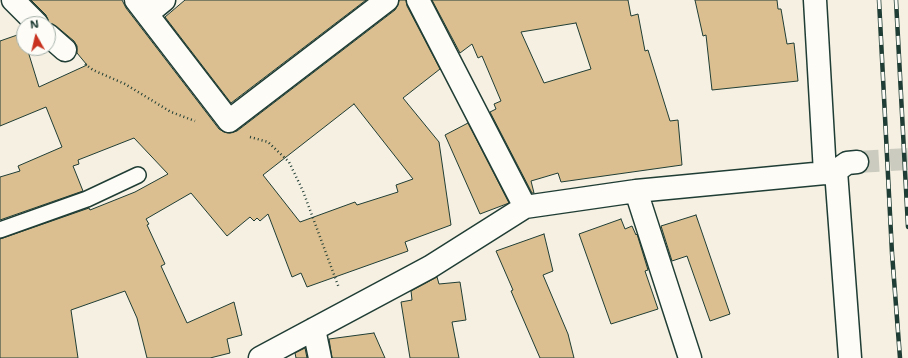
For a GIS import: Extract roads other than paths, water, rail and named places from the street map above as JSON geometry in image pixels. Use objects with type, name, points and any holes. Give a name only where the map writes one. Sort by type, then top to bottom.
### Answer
[{"type":"street","points":[[13,0],[29,16]]},
{"type":"street","points":[[164,0],[141,7],[229,121],[387,0]]},
{"type":"street","points":[[418,0],[526,207]]},
{"type":"street","points":[[815,0],[850,358]]},
{"type":"street","points":[[56,42],[65,50]]},
{"type":"street","points":[[260,358],[430,267],[526,207],[636,191],[831,172],[847,163],[858,162]]},
{"type":"street","points":[[636,191],[690,358]]},
{"type":"street","points":[[314,329],[320,358]]},
{"type":"lane","points":[[0,230],[87,199],[138,175]]},
{"type":"tunnel","points":[[857,162],[908,159]]},
{"type":"railway","points":[[879,0],[892,253],[900,358]]},
{"type":"railway","points":[[896,0],[908,227]]}]
